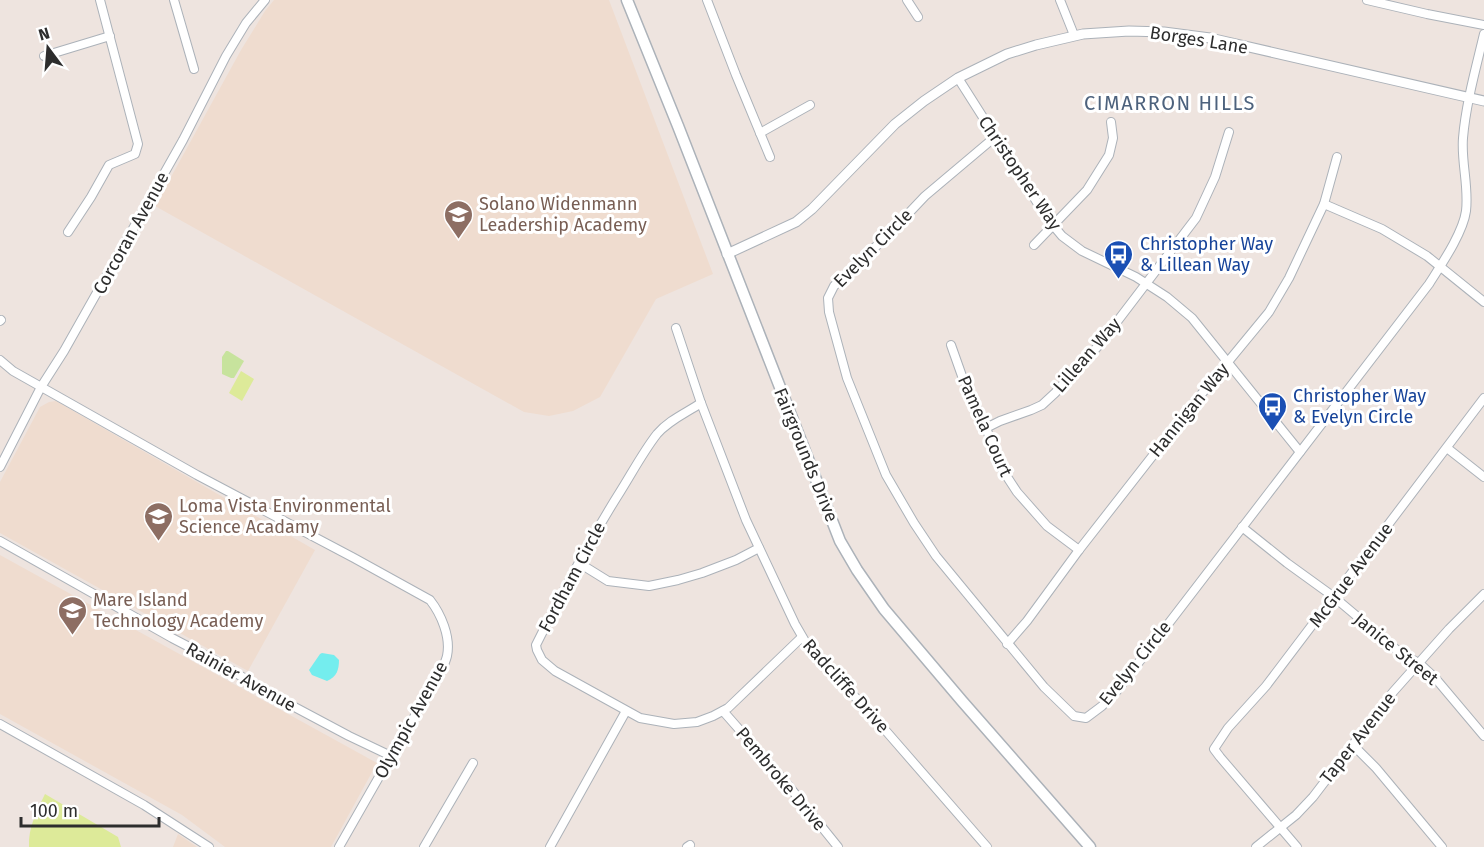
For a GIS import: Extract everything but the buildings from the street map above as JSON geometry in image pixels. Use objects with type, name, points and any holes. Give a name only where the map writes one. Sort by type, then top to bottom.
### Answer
[{"type":"main road","name":"Fairgrounds Drive","points":[[627,0],[840,541],[884,609],[1090,847]]},
{"type":"street","points":[[68,232],[109,165],[135,154],[138,144],[100,0]]},
{"type":"street","points":[[174,0],[194,69]]},
{"type":"street","name":"Corcoran Avenue","points":[[0,467],[41,387],[64,351],[183,140],[226,56],[246,24],[265,0]]},
{"type":"street","points":[[708,0],[770,157]]},
{"type":"street","points":[[907,0],[918,17]]},
{"type":"street","points":[[1060,0],[1074,35]]},
{"type":"street","points":[[1367,0],[1484,24]]},
{"type":"street","name":"Borges Lane","points":[[727,254],[796,222],[812,209],[895,124],[958,78],[1007,54],[1074,35],[1129,31],[1164,32],[1210,38],[1484,101]]},
{"type":"street","name":"Evelyn Circle","points":[[995,137],[925,196],[834,286],[828,298],[829,312],[847,378],[886,475],[936,556],[1044,687],[1074,716],[1086,717],[1116,692],[1429,284],[1450,250],[1466,211],[1462,160],[1463,137],[1469,97],[1484,34]]},
{"type":"street","points":[[44,56],[110,36]]},
{"type":"street","name":"Christopher Way","points":[[958,78],[1052,225],[1062,236],[1082,251],[1167,297],[1192,318],[1300,452]]},
{"type":"street","points":[[760,133],[810,105]]},
{"type":"street","points":[[1034,245],[1087,190],[1109,155],[1113,138],[1111,122]]},
{"type":"street","name":"Lillean Way","points":[[986,428],[1042,405],[1056,393],[1100,344],[1196,218],[1215,177],[1229,132]]},
{"type":"street","name":"Hannigan Way","points":[[1007,644],[1183,417],[1269,312],[1289,278],[1324,204],[1337,157]]},
{"type":"street","points":[[1324,204],[1382,228],[1427,256],[1484,302]]},
{"type":"street","name":"Radcliffe Drive","points":[[676,328],[701,403],[746,520],[802,637],[987,847]]},
{"type":"street","name":"Pamela Court","points":[[951,345],[1002,470],[1017,492],[1047,526],[1079,550]]},
{"type":"street","name":"Olympic Avenue","points":[[0,360],[13,371],[197,475],[430,600],[437,609],[447,640],[447,655],[442,670],[339,847]]},
{"type":"street","name":"McGrue Avenue","points":[[1280,827],[1214,749],[1228,728],[1266,686],[1484,398]]},
{"type":"street","name":"Fordham Circle","points":[[701,403],[671,421],[657,434],[640,459],[579,563],[536,645],[537,650],[542,660],[555,671],[626,711],[640,718],[674,724],[697,722],[713,717],[728,708],[802,637]]},
{"type":"street","points":[[1447,448],[1484,477]]},
{"type":"street","name":"Janice Street","points":[[1242,527],[1334,597],[1403,655],[1419,663],[1436,679],[1484,736]]},
{"type":"street","name":"Rainier Avenue","points":[[0,541],[272,694],[391,756]]},
{"type":"street","points":[[579,563],[608,581],[649,586],[702,573],[759,548]]},
{"type":"street","name":"Taper Avenue","points":[[1256,847],[1296,816],[1393,693],[1449,629],[1484,594]]},
{"type":"street","points":[[551,847],[626,711]]},
{"type":"street","name":"Pembroke Drive","points":[[723,711],[788,785],[838,847]]},
{"type":"street","points":[[0,724],[144,805],[209,847]]},
{"type":"street","points":[[1353,745],[1376,768],[1442,847]]},
{"type":"street","points":[[424,847],[473,763]]},
{"type":"street","points":[[1280,827],[1297,847]]},
{"type":"shaded area","name":"Solano Widenmann Leadership Academy","points":[[274,0],[609,0],[713,274],[656,299],[600,397],[573,411],[549,416],[524,412],[155,206],[241,50]]},
{"type":"shaded area","name":"Loma Vista Environmental Science Acadamy","points":[[56,401],[315,550],[248,671],[0,533],[0,482],[40,407]]},
{"type":"shaded area","name":"Mare Island Technology Academy","points":[[0,555],[377,763],[331,847],[225,847],[182,815],[0,714]]},
{"type":"shaded area","points":[[178,834],[197,847],[173,847]]},
{"type":"green space","points":[[226,351],[244,361],[234,378],[222,374],[222,357]]},
{"type":"green space","points":[[241,371],[254,379],[242,401],[229,393]]},
{"type":"green space","points":[[45,794],[118,837],[121,847],[29,847],[32,826]]},
{"type":"water","points":[[322,653],[334,655],[339,660],[337,672],[327,681],[312,675],[309,670]]},
{"type":"place","name":"Solano Widenmann Leadership Academy","points":[[458,240]]},
{"type":"place","name":"Christopher Way & Lillean Way","points":[[1119,280]]},
{"type":"place","name":"Christopher Way & Evelyn Circle","points":[[1272,432]]},
{"type":"place","name":"Loma Vista Environmental Science Acadamy","points":[[158,542]]},
{"type":"place","name":"Mare Island Technology Academy","points":[[72,636]]},
{"type":"district","name":"CIMARRON HILLS","points":[[1170,103]]}]
